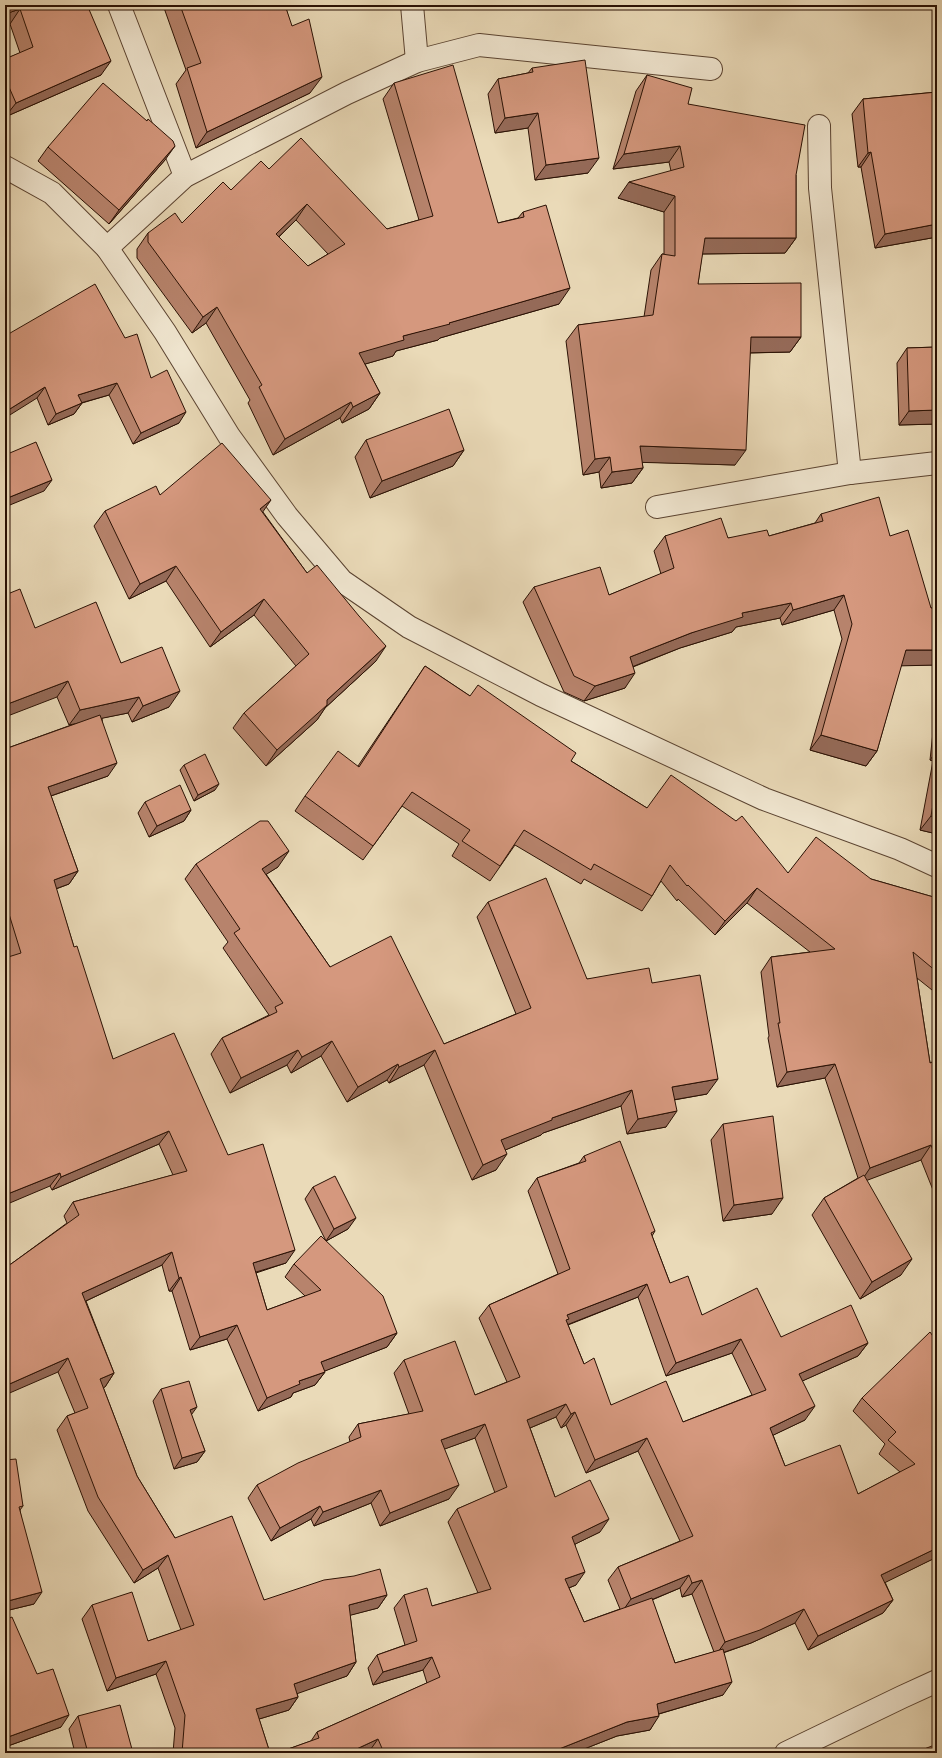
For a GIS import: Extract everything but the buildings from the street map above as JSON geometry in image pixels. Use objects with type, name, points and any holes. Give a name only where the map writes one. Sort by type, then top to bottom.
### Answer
[{"type":"street","points":[[119,5],[185,176]]},
{"type":"street","points":[[412,5],[417,61]]},
{"type":"street","points":[[107,248],[185,176],[347,93],[417,61],[479,45],[711,69]]},
{"type":"street","points":[[819,126],[820,195],[850,473]]},
{"type":"street","points":[[5,167],[52,192],[107,248],[165,332],[229,436],[287,516],[342,581],[409,627],[541,695],[764,799],[900,849],[937,866]]},
{"type":"street","points":[[657,507],[850,473],[937,463]]},
{"type":"street","points":[[786,1753],[902,1696],[937,1681]]}]
